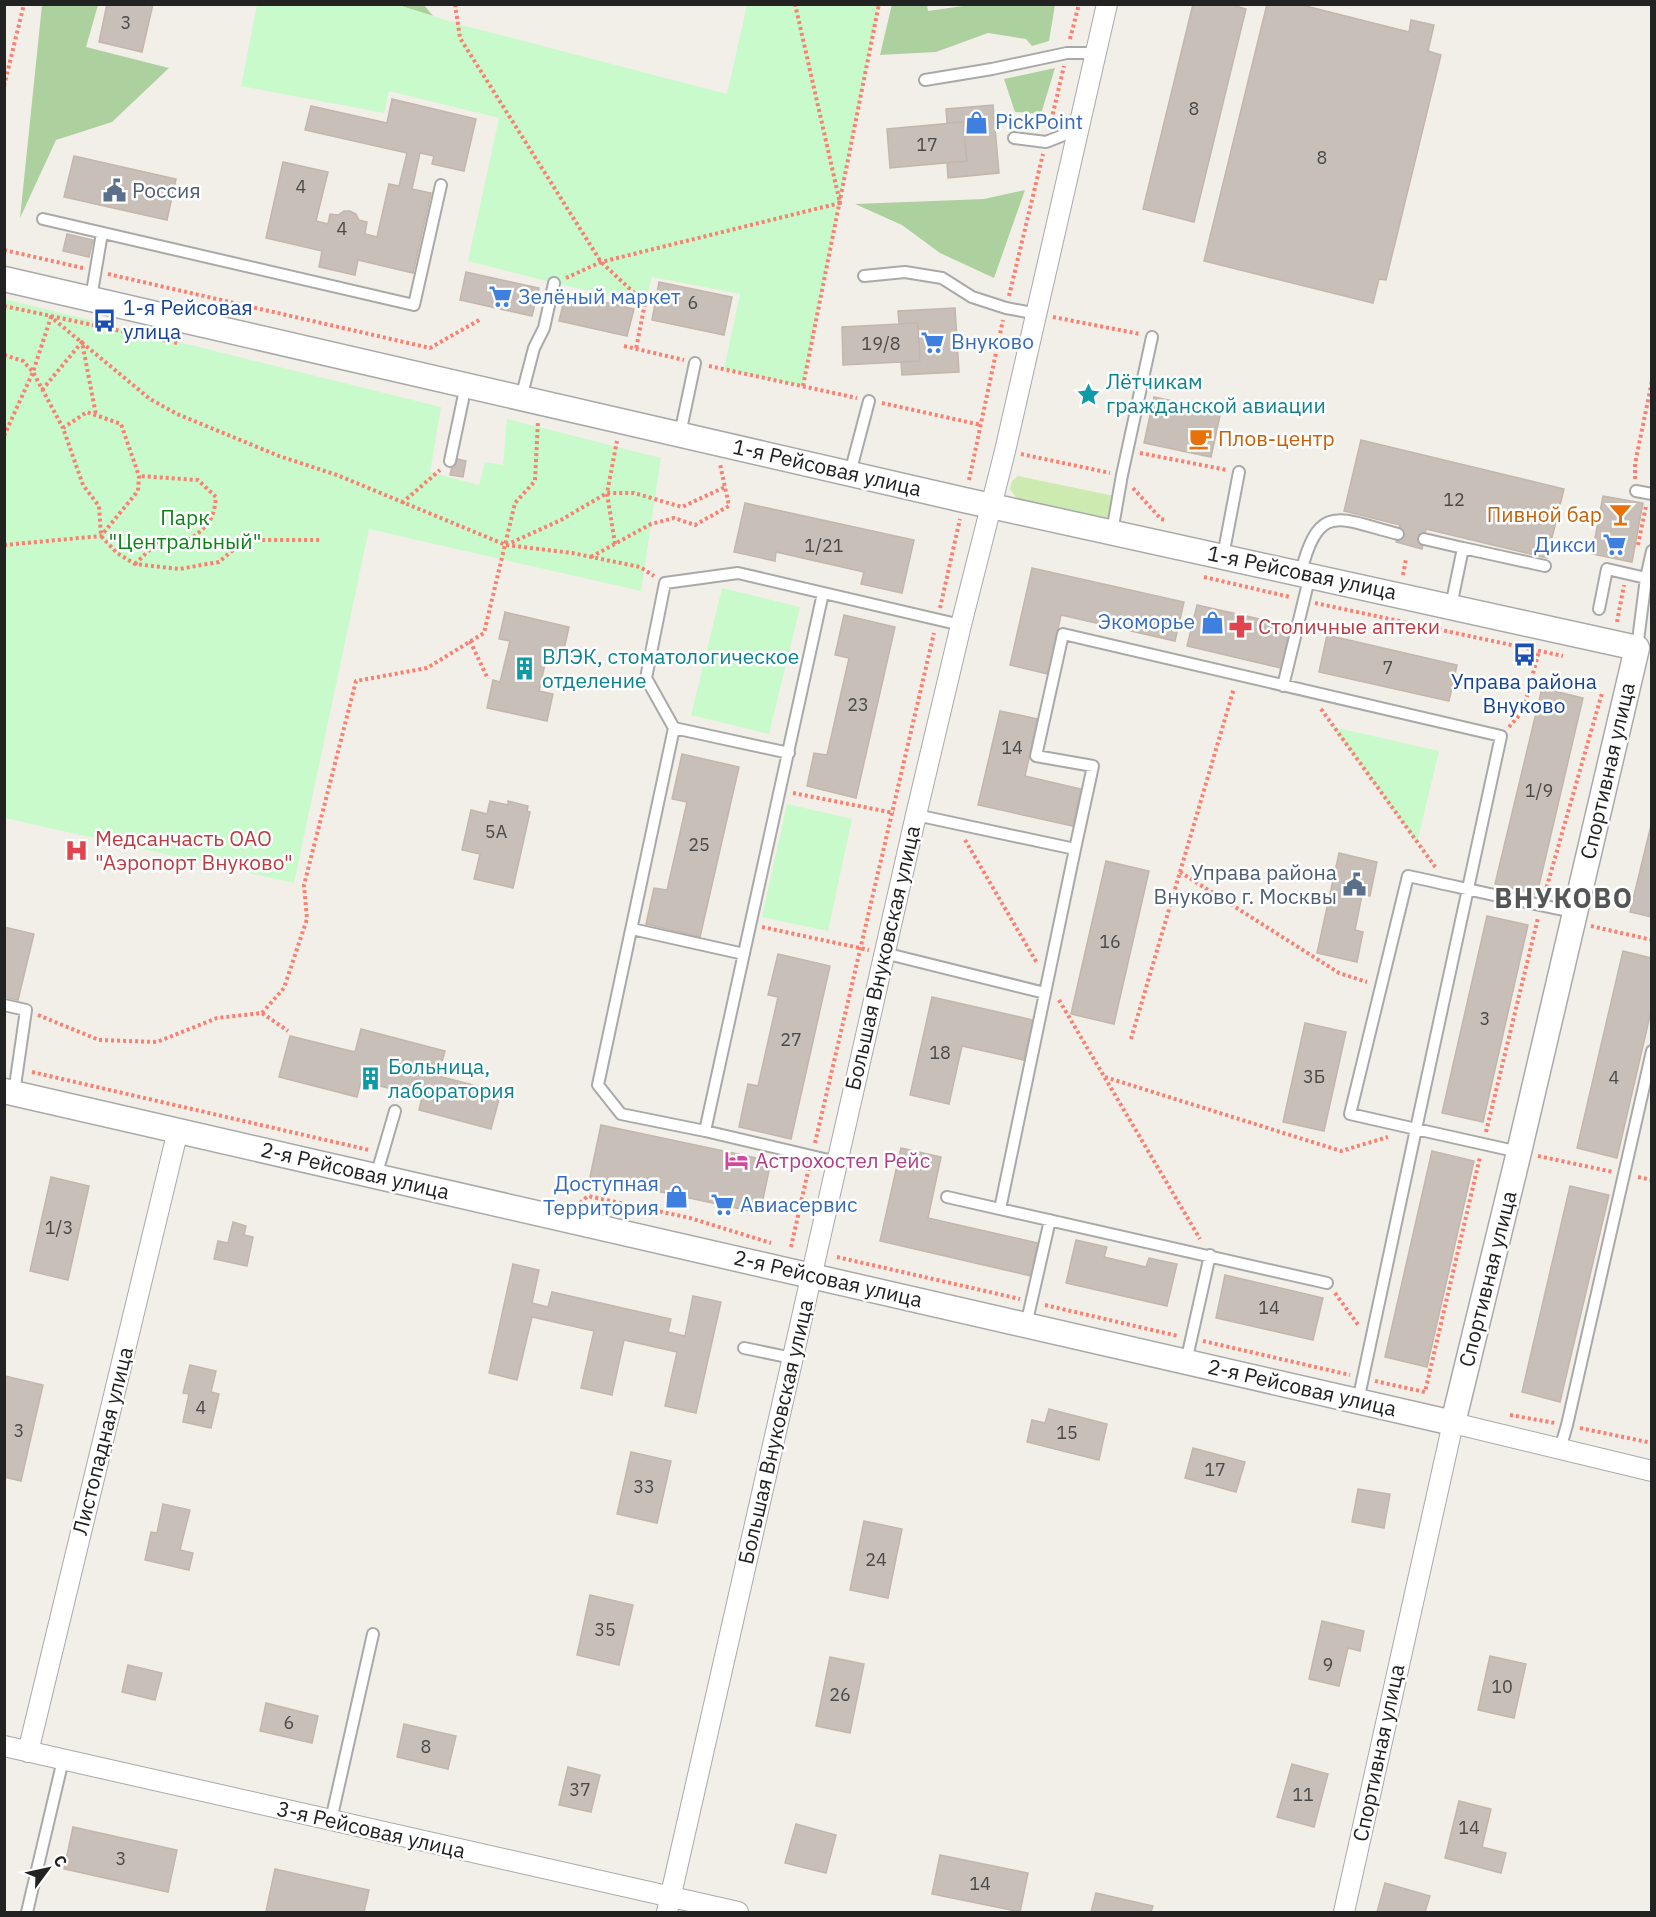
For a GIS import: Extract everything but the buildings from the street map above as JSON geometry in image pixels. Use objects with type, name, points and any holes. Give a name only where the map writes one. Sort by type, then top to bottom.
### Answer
[{"type":"street","name":"Большая Внуковская улица","points":[[668,1905],[884,953],[961,625],[1038,314],[1107,4]]},
{"type":"street","name":"1-я Рейсовая улица","points":[[4,279],[850,473],[1644,649]]},
{"type":"street","name":"Спортивная улица","points":[[1344,1912],[1453,1423],[1573,917],[1644,649]]},
{"type":"street","name":"2-я Рейсовая улица","points":[[9,1092],[811,1276],[1028,1313],[1360,1389],[1453,1423],[1652,1471]]},
{"type":"street","name":"Листопадная улица","points":[[28,1752],[178,1130]]},
{"type":"street","name":"3-я Рейсовая улица","points":[[4,1746],[331,1820],[668,1905],[738,1912]]},
{"type":"lane","points":[[925,80],[1066,53],[1095,53]]},
{"type":"lane","points":[[1014,138],[1046,142],[1079,129]]},
{"type":"lane","points":[[43,219],[414,305],[441,184]]},
{"type":"lane","points":[[91,298],[102,233]]},
{"type":"lane","points":[[864,276],[905,272],[942,278],[972,297],[1006,308],[1038,314]]},
{"type":"lane","points":[[531,399],[534,348],[544,328],[554,283]]},
{"type":"lane","points":[[1112,532],[1152,337]]},
{"type":"lane","points":[[680,434],[695,363]]},
{"type":"lane","points":[[450,460],[466,385]]},
{"type":"lane","points":[[850,473],[869,401]]},
{"type":"lane","points":[[1223,556],[1239,472]]},
{"type":"lane","points":[[1636,491],[1652,494]]},
{"type":"lane","points":[[1283,686],[1306,574],[1307,548],[1314,534],[1329,521],[1345,520],[1398,534]]},
{"type":"lane","points":[[1424,539],[1545,566]]},
{"type":"lane","points":[[1451,606],[1463,548]]},
{"type":"lane","points":[[1644,649],[1646,578],[1652,551]]},
{"type":"lane","points":[[1599,609],[1608,569],[1646,578]]},
{"type":"lane","points":[[837,1162],[621,1114],[598,1085],[674,728],[646,678],[665,583],[738,573],[961,625]]},
{"type":"lane","points":[[705,1131],[823,593]]},
{"type":"lane","points":[[1000,1209],[1093,766],[1036,756],[1063,634],[1501,736],[1360,1389]]},
{"type":"lane","points":[[674,728],[789,753]]},
{"type":"lane","points":[[916,815],[1075,849]]},
{"type":"lane","points":[[1519,1152],[1350,1114],[1408,876],[1541,905],[1573,917]]},
{"type":"lane","points":[[632,929],[744,954]]},
{"type":"lane","points":[[884,953],[1045,993]]},
{"type":"lane","points":[[4,1005],[26,1010],[18,1069],[9,1092]]},
{"type":"lane","points":[[1560,1449],[1652,1051]]},
{"type":"lane","points":[[376,1176],[395,1112]]},
{"type":"lane","points":[[947,1197],[1327,1283]]},
{"type":"lane","points":[[1028,1313],[1050,1220]]},
{"type":"lane","points":[[1189,1350],[1210,1255]]},
{"type":"lane","points":[[744,1348],[792,1358]]},
{"type":"lane","points":[[331,1820],[373,1634]]},
{"type":"lane","points":[[27,1912],[63,1760]]},
{"type":"path","points":[[4,86],[24,4]]},
{"type":"path","points":[[455,4],[460,38],[601,262],[645,303],[636,349]]},
{"type":"path","points":[[795,4],[840,202]]},
{"type":"path","points":[[803,387],[879,4]]},
{"type":"path","points":[[968,485],[1006,308],[1078,4]]},
{"type":"path","points":[[554,283],[601,262],[840,202]]},
{"type":"path","points":[[4,250],[430,348],[481,319]]},
{"type":"path","points":[[1038,314],[1152,337]]},
{"type":"path","points":[[4,436],[33,372],[51,317],[150,399],[177,414],[506,545],[640,567],[665,583]]},
{"type":"path","points":[[42,390],[82,342]]},
{"type":"path","points":[[82,342],[96,415]]},
{"type":"path","points":[[624,346],[981,425]]},
{"type":"path","points":[[4,355],[23,361],[33,372],[63,428],[83,485],[99,506],[101,536],[117,553],[135,564],[179,569],[219,562],[244,540],[320,540]]},
{"type":"path","points":[[262,1013],[284,988],[307,919],[304,885],[356,681],[427,668],[484,633],[515,503],[535,481],[538,418],[531,399]]},
{"type":"path","points":[[4,545],[101,536],[138,491],[139,476],[121,424],[87,412],[63,428]]},
{"type":"path","points":[[615,544],[607,494],[618,438]]},
{"type":"path","points":[[1127,450],[1239,472]]},
{"type":"path","points":[[1005,452],[1122,475],[1161,519],[1172,522]]},
{"type":"path","points":[[402,503],[450,460]]},
{"type":"path","points":[[590,557],[651,524],[674,518],[695,525],[729,506],[719,462]]},
{"type":"path","points":[[135,564],[163,537],[185,543],[204,529],[214,514],[216,497],[198,480],[139,476]]},
{"type":"path","points":[[506,545],[561,520],[607,494],[634,493],[682,507],[725,487]]},
{"type":"path","points":[[791,1247],[961,515]]},
{"type":"path","points":[[1392,572],[1403,575],[1406,559]]},
{"type":"path","points":[[470,641],[488,679]]},
{"type":"path","points":[[1501,736],[1523,711],[1539,651]]},
{"type":"path","points":[[1131,1039],[1238,676]]},
{"type":"path","points":[[837,1257],[1028,1313],[1189,1350],[1360,1389],[1425,1392],[1541,905],[1604,689]]},
{"type":"path","points":[[1308,691],[1448,885]]},
{"type":"path","points":[[803,794],[892,813],[916,815]]},
{"type":"path","points":[[955,823],[1210,1255]]},
{"type":"path","points":[[1180,872],[1339,973],[1381,987]]},
{"type":"path","points":[[1573,917],[1652,940]]},
{"type":"path","points":[[751,925],[884,953]]},
{"type":"path","points":[[26,1010],[99,1040],[157,1042],[217,1018],[262,1013],[288,1031]]},
{"type":"path","points":[[18,1069],[383,1153]]},
{"type":"path","points":[[1104,1077],[1341,1150],[1416,1129]]},
{"type":"path","points":[[1519,1152],[1652,1180]]},
{"type":"path","points":[[577,1207],[588,1196],[690,1218],[797,1248]]},
{"type":"path","points":[[1327,1283],[1370,1341]]},
{"type":"path","points":[[1503,1414],[1652,1443]]},
{"type":"green space","points":[[892,4],[927,5],[928,11],[970,5],[1055,5],[1049,41],[1032,46],[1026,39],[988,33],[936,52],[880,55]]},
{"type":"green space","points":[[42,5],[98,5],[86,47],[169,68],[112,122],[56,140],[20,218]]},
{"type":"green space","points":[[257,5],[398,5],[458,24],[727,94],[747,5],[879,5],[803,386],[724,369],[740,294],[652,277],[645,303],[468,261],[499,118],[389,91],[384,113],[241,86]]},
{"type":"green space","points":[[398,5],[424,5],[433,16]]},
{"type":"green space","points":[[1055,68],[1041,114],[1015,112],[1004,79]]},
{"type":"green space","points":[[1025,190],[994,278],[940,253],[902,225],[855,204],[984,199]]},
{"type":"green space","name":"Парк \"Центральный\"","points":[[5,299],[441,407],[430,472],[479,485],[485,462],[503,465],[507,419],[661,458],[641,591],[369,529],[294,883],[5,818]]},
{"type":"green space","points":[[1018,476],[1119,497],[1119,508],[1108,518],[1018,500],[1010,489],[1012,481]]},
{"type":"green space","points":[[722,588],[800,607],[769,734],[691,715]]},
{"type":"green space","points":[[1333,727],[1439,751],[1417,843]]},
{"type":"green space","points":[[787,804],[852,819],[828,931],[762,917]]},
{"type":"place","name":"PickPoint","points":[[977,122]]},
{"type":"place","name":"Россия","points":[[114,191]]},
{"type":"place","name":"Зелёный маркет","points":[[500,297]]},
{"type":"place","name":"1-я Рейсовая улица","points":[[105,320]]},
{"type":"place","name":"Внуково","points":[[933,342]]},
{"type":"place","name":"Лётчикам гражданской авиации","points":[[1088,394]]},
{"type":"place","name":"Плов-центр","points":[[1200,439]]},
{"type":"place","name":"Пивной бар","points":[[1620,515]]},
{"type":"place","name":"Дикси","points":[[1614,545]]},
{"type":"place","name":"Экоморье","points":[[1213,622]]},
{"type":"place","name":"Столичные аптеки","points":[[1240,627]]},
{"type":"place","name":"Управа района Внуково","points":[[1524,654]]},
{"type":"place","name":"ВЛЭК, стоматологическое отделение","points":[[524,669]]},
{"type":"place","name":"Медсанчасть ОАО \"Аэропорт Внуково\"","points":[[77,851]]},
{"type":"place","name":"Управа района Внуково г. Москвы","points":[[1355,885]]},
{"type":"place","name":"Больница, лаборатория","points":[[370,1079]]},
{"type":"place","name":"Астрохостел Рейс","points":[[737,1161]]},
{"type":"place","name":"Доступная Территория","points":[[677,1196]]},
{"type":"place","name":"Авиасервис","points":[[722,1205]]},
{"type":"district","name":"ВНУКОВО","points":[[1564,899]]}]
